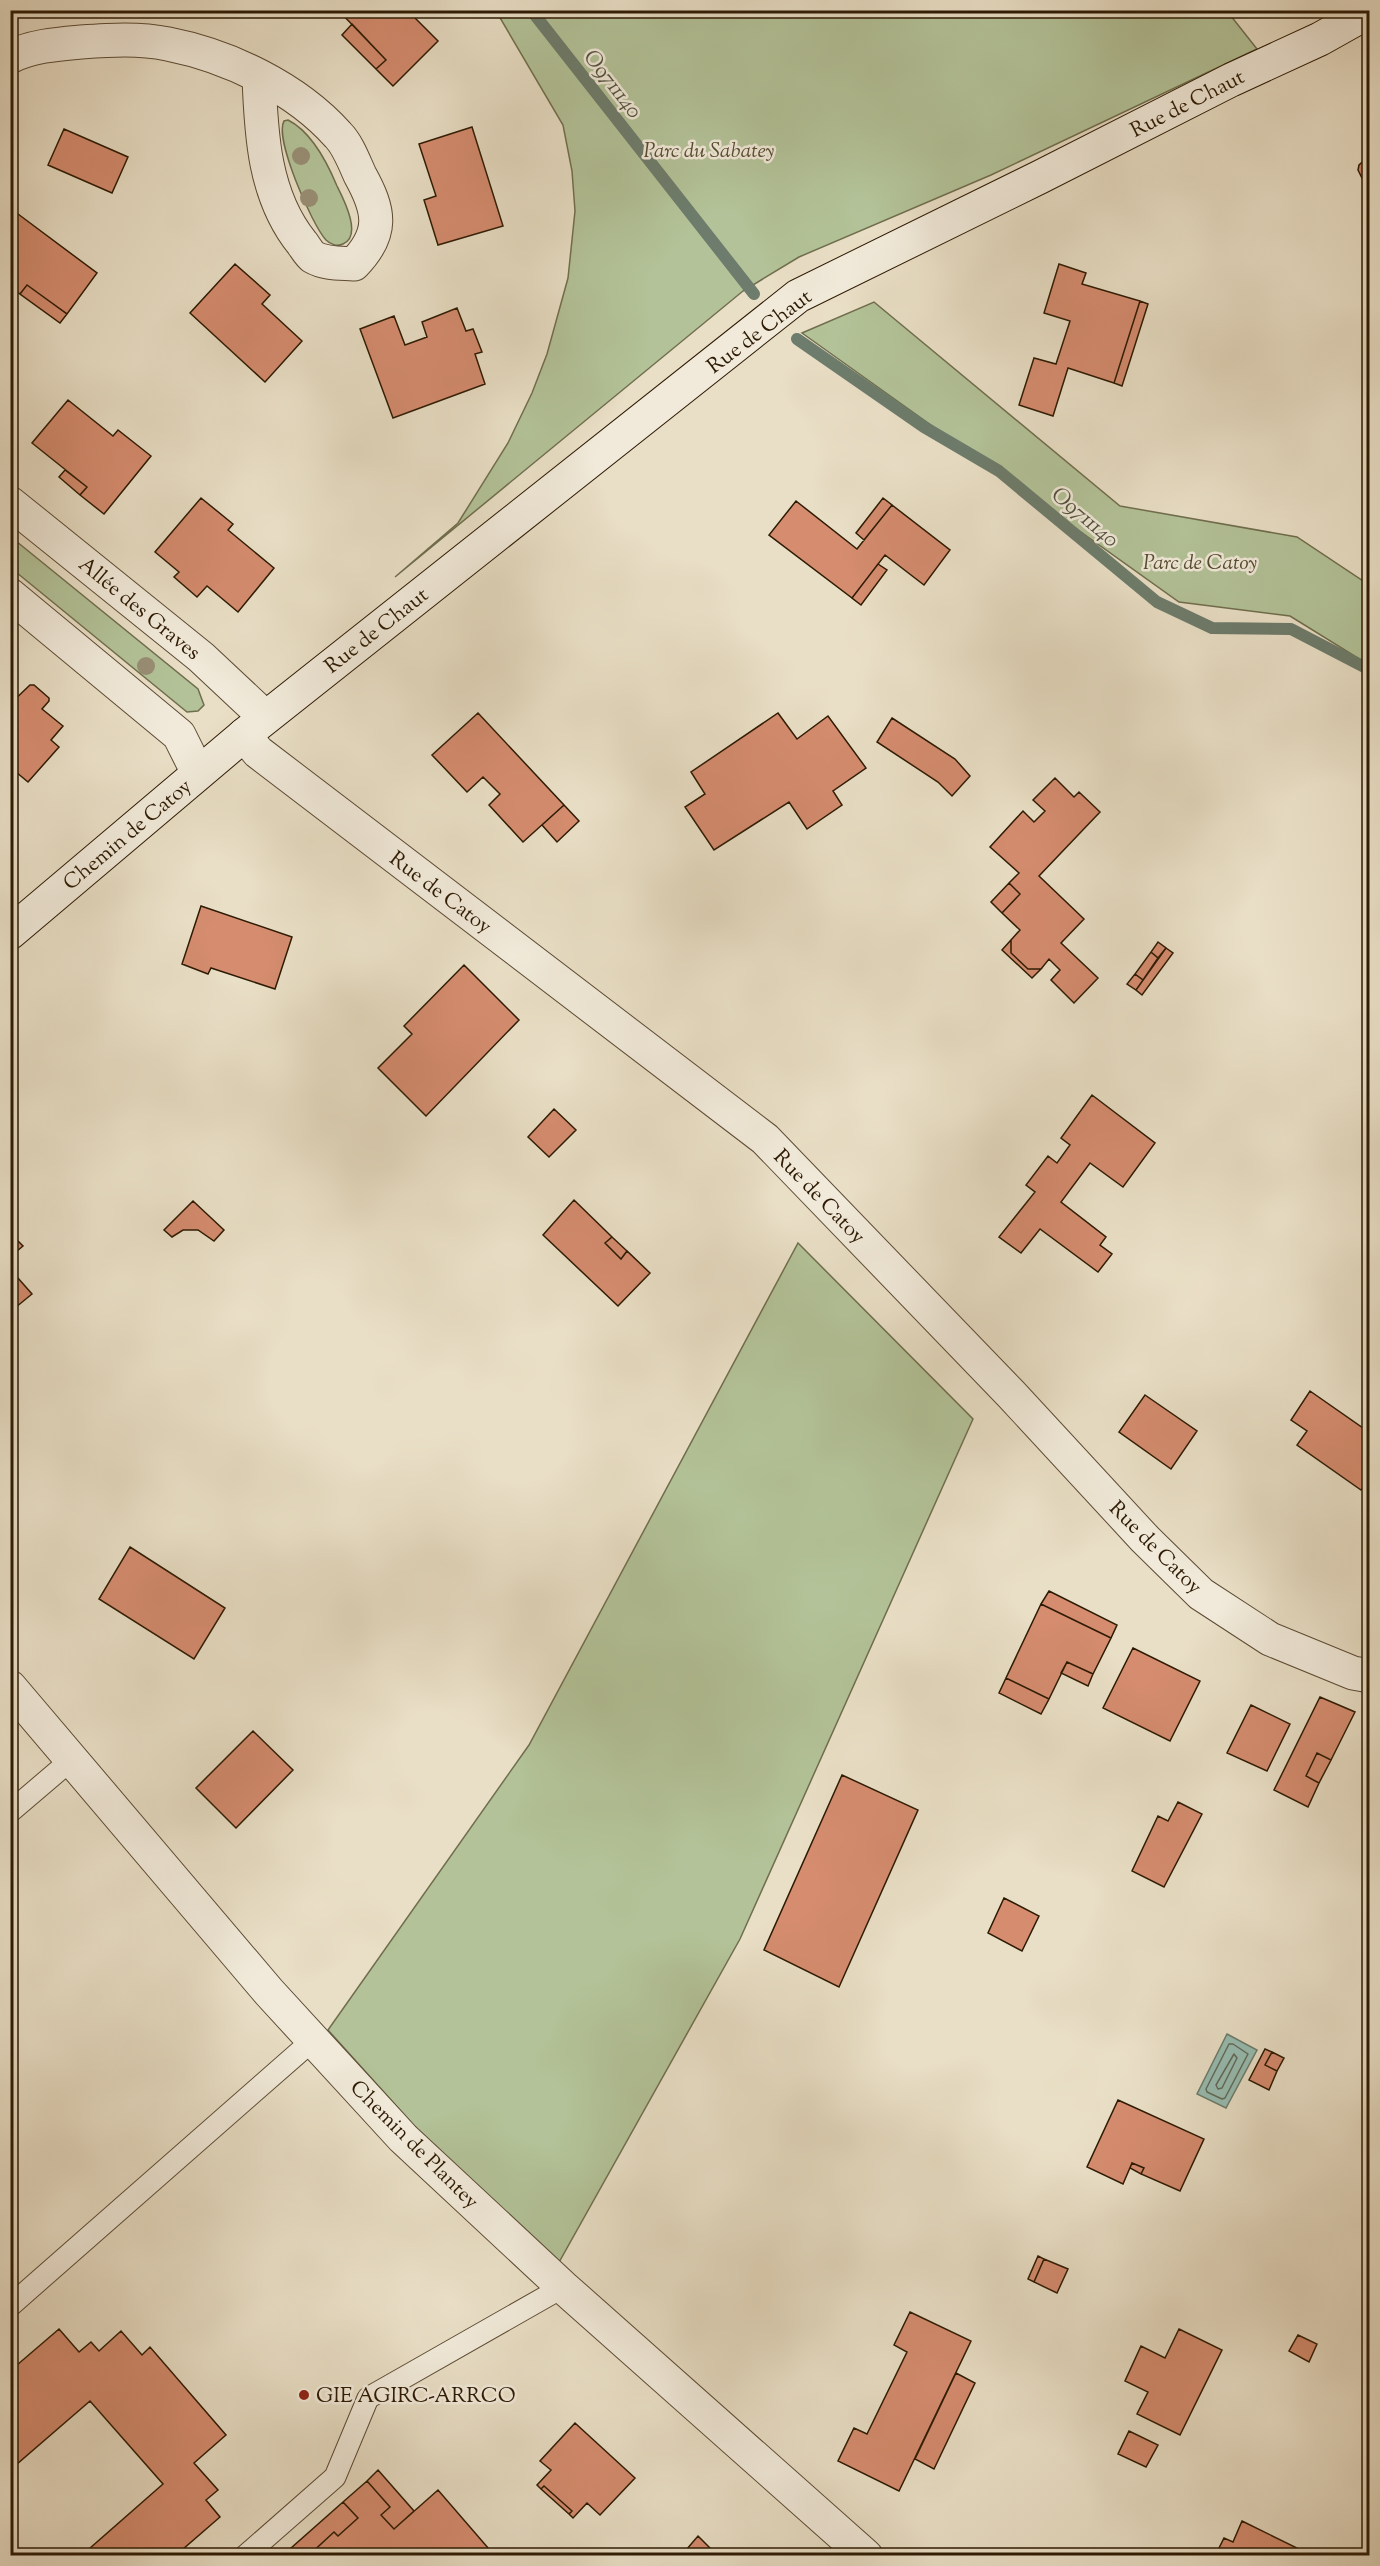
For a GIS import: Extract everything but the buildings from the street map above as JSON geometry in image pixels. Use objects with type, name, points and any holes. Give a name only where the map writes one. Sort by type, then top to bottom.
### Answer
[{"type":"street","name":"Rue de Chaut","points":[[255,726],[798,296],[1030,183],[1231,80],[1320,39],[1370,11]]},
{"type":"street","points":[[10,57],[54,44],[115,39],[166,43],[213,56],[259,77],[300,101],[339,136],[369,190],[377,228],[367,250],[354,264],[332,263],[313,256],[293,232],[271,186],[261,127],[259,77]]},
{"type":"street","name":"Allée des Graves","points":[[10,504],[201,657],[255,726]]},
{"type":"street","points":[[10,595],[179,735],[198,772]]},
{"type":"street","name":"Chemin de Catoy","points":[[10,933],[255,726]]},
{"type":"street","name":"Rue de Catoy","points":[[255,726],[258,752],[765,1139],[1011,1394],[1145,1539],[1201,1594],[1270,1639],[1353,1672],[1370,1676]]},
{"type":"street","name":"Chemin de Plantey","points":[[10,1687],[313,2040],[403,2138],[563,2287],[866,2556]]},
{"type":"lane","points":[[10,1812],[71,1760]]},
{"type":"lane","points":[[10,2306],[313,2040]]},
{"type":"lane","points":[[245,2556],[335,2477],[368,2398],[563,2287]]},
{"type":"green space","name":"Parc du Sabatey","points":[[496,11],[1227,11],[1257,49],[991,175],[799,257],[743,291],[395,577],[458,523],[508,443],[532,393],[547,354],[568,278],[575,211],[572,171],[563,125]]},
{"type":"green space","points":[[288,120],[297,125],[318,148],[343,199],[350,216],[351,233],[349,240],[343,244],[334,245],[326,240],[304,200],[284,145],[282,130],[284,121]]},
{"type":"green space","name":"Parc de Catoy","points":[[874,302],[1120,506],[1297,537],[1369,585],[1369,665],[1290,616],[1179,602],[802,333]]},
{"type":"green space","points":[[11,537],[198,689],[204,705],[198,711],[187,712],[11,568]]},
{"type":"green space","points":[[798,1243],[973,1419],[740,1939],[558,2264],[418,2130],[328,2030],[529,1745]]},
{"type":"water","points":[[1227,2034],[1257,2050],[1226,2108],[1197,2094]]},
{"type":"waterway","name":"O9711140","points":[[531,10],[754,294]]},
{"type":"waterway","name":"O9711140","points":[[797,339],[924,427],[999,471],[1157,602],[1212,628],[1291,629],[1370,670]]},
{"type":"place","name":"GIE AGIRC-ARRCO","points":[[304,2395]]}]
